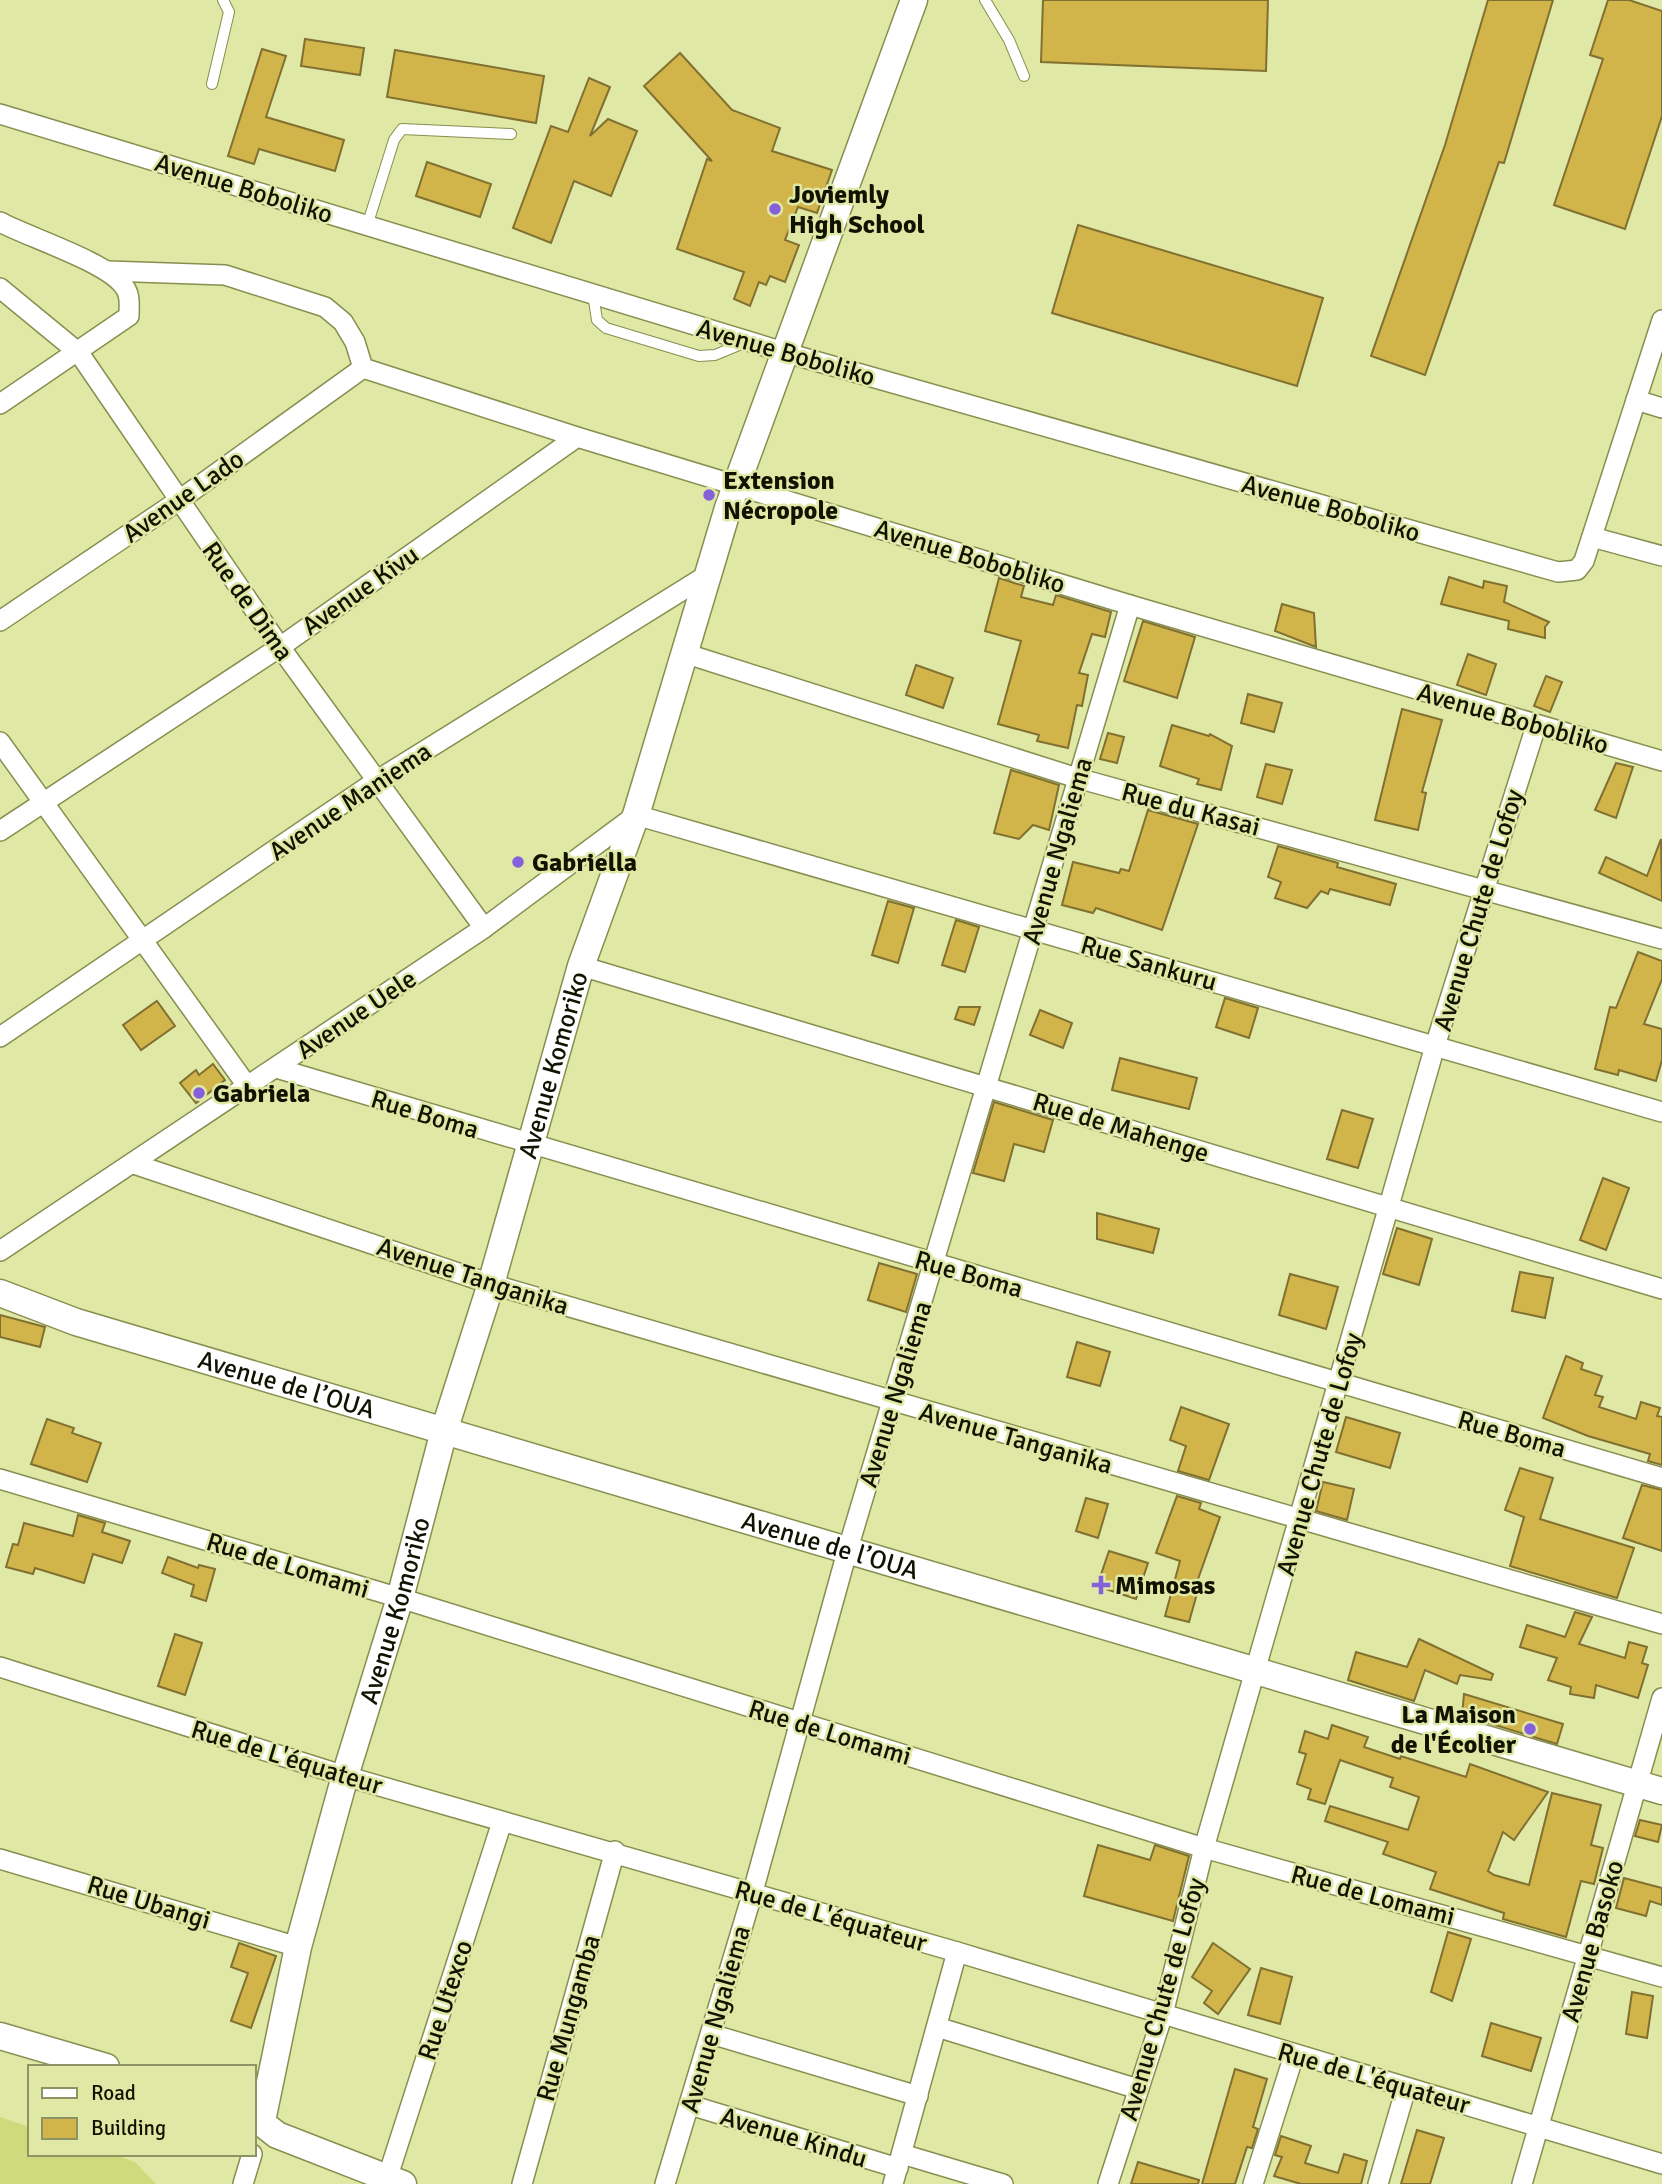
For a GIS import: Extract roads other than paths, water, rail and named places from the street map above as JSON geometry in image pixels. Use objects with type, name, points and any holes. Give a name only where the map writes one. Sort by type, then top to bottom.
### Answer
[{"type":"street","name":"Avenue Komoriko","points":[[258,2119],[298,1947],[345,1776],[400,1598],[444,1432],[491,1284],[580,966],[636,815],[736,486],[787,353],[914,0]]},
{"type":"street","name":"Avenue Boboliko","points":[[0,114],[787,353],[1558,572],[1577,570],[1584,561],[1592,537]]},
{"type":"street","points":[[0,222],[108,271],[124,285],[130,298],[129,316],[79,353],[0,404]]},
{"type":"street","points":[[108,271],[225,275],[325,307],[349,332],[363,368]]},
{"type":"street","name":"Rue de Dima","points":[[0,288],[79,353],[280,647],[484,928]]},
{"type":"street","points":[[1662,320],[1592,537],[1662,556]]},
{"type":"street","name":"Avenue Bobobliko","points":[[363,368],[736,486],[988,559],[1130,605],[1536,726],[1662,761]]},
{"type":"street","name":"Avenue Lado","points":[[0,621],[178,501],[363,368]]},
{"type":"street","points":[[1636,400],[1662,408]]},
{"type":"street","name":"Avenue Kivu","points":[[0,831],[280,647],[577,437]]},
{"type":"street","name":"Avenue Maniema","points":[[0,1037],[144,942],[376,781],[707,575]]},
{"type":"street","name":"Avenue Ngaliema","points":[[665,2184],[711,2034],[847,1552],[1130,605]]},
{"type":"street","name":"Rue du Kasai","points":[[684,653],[1077,778],[1662,939]]},
{"type":"street","name":"Avenue Chute de Lofoy","points":[[1108,2184],[1163,2014],[1205,1848],[1391,1208],[1435,1046],[1536,726]]},
{"type":"street","points":[[0,742],[248,1087]]},
{"type":"street","name":"Avenue Uele","points":[[0,1251],[135,1164],[484,928],[636,815]]},
{"type":"street","name":"Rue Sankuru","points":[[636,815],[1662,1112]]},
{"type":"street","name":"Rue de Mahenge","points":[[580,966],[1662,1289]]},
{"type":"street","name":"Rue Boma","points":[[276,1068],[531,1146],[1662,1478]]},
{"type":"street","name":"Avenue Tanganika","points":[[135,1164],[491,1284],[893,1403],[1662,1624]]},
{"type":"street","name":"Avenue de l’OUA","points":[[0,1293],[76,1322],[1662,1791]]},
{"type":"street","name":"Rue de Lomami","points":[[0,1479],[400,1598],[1205,1848],[1662,1977]]},
{"type":"street","name":"Rue de L'équateur","points":[[0,1667],[345,1776],[502,1822],[615,1851],[751,1895],[957,1952],[1662,2164]]},
{"type":"street","name":"Avenue Basoko","points":[[1521,2184],[1590,1955],[1662,1698]]},
{"type":"street","name":"Rue Utexco","points":[[395,2182],[502,1822]]},
{"type":"street","name":"Rue Mungamba","points":[[522,2184],[615,1851]]},
{"type":"street","name":"Rue Ubangi","points":[[0,1859],[298,1947]]},
{"type":"street","points":[[898,2169],[957,1952]]},
{"type":"street","points":[[937,2027],[1138,2089]]},
{"type":"street","points":[[711,2034],[918,2096]]},
{"type":"street","points":[[0,2036],[99,2065]]},
{"type":"street","points":[[1253,2184],[1294,2055]]},
{"type":"street","points":[[1378,2184],[1406,2088]]},
{"type":"street","name":"Avenue Kindu","points":[[690,2105],[898,2169],[1003,2184]]},
{"type":"street","points":[[258,2119],[277,2135],[395,2182]]},
{"type":"street","points":[[243,2184],[251,2156]]},
{"type":"lane","points":[[212,84],[229,12],[223,0]]},
{"type":"lane","points":[[985,0],[1009,40],[1024,76]]},
{"type":"lane","points":[[367,226],[394,139],[402,129],[511,134]]},
{"type":"lane","points":[[593,294],[597,320],[606,328],[699,356],[715,355],[747,341]]},
{"type":"place","name":"Joviemly High School","points":[[775,209]]},
{"type":"place","name":"Extension Nécropole","points":[[709,495]]},
{"type":"place","name":"Gabriella","points":[[518,862]]},
{"type":"place","name":"Gabriela","points":[[199,1093]]},
{"type":"place","name":"Mimosas","points":[[1101,1585]]},
{"type":"place","name":"La Maison de l'Écolier","points":[[1530,1729]]}]
